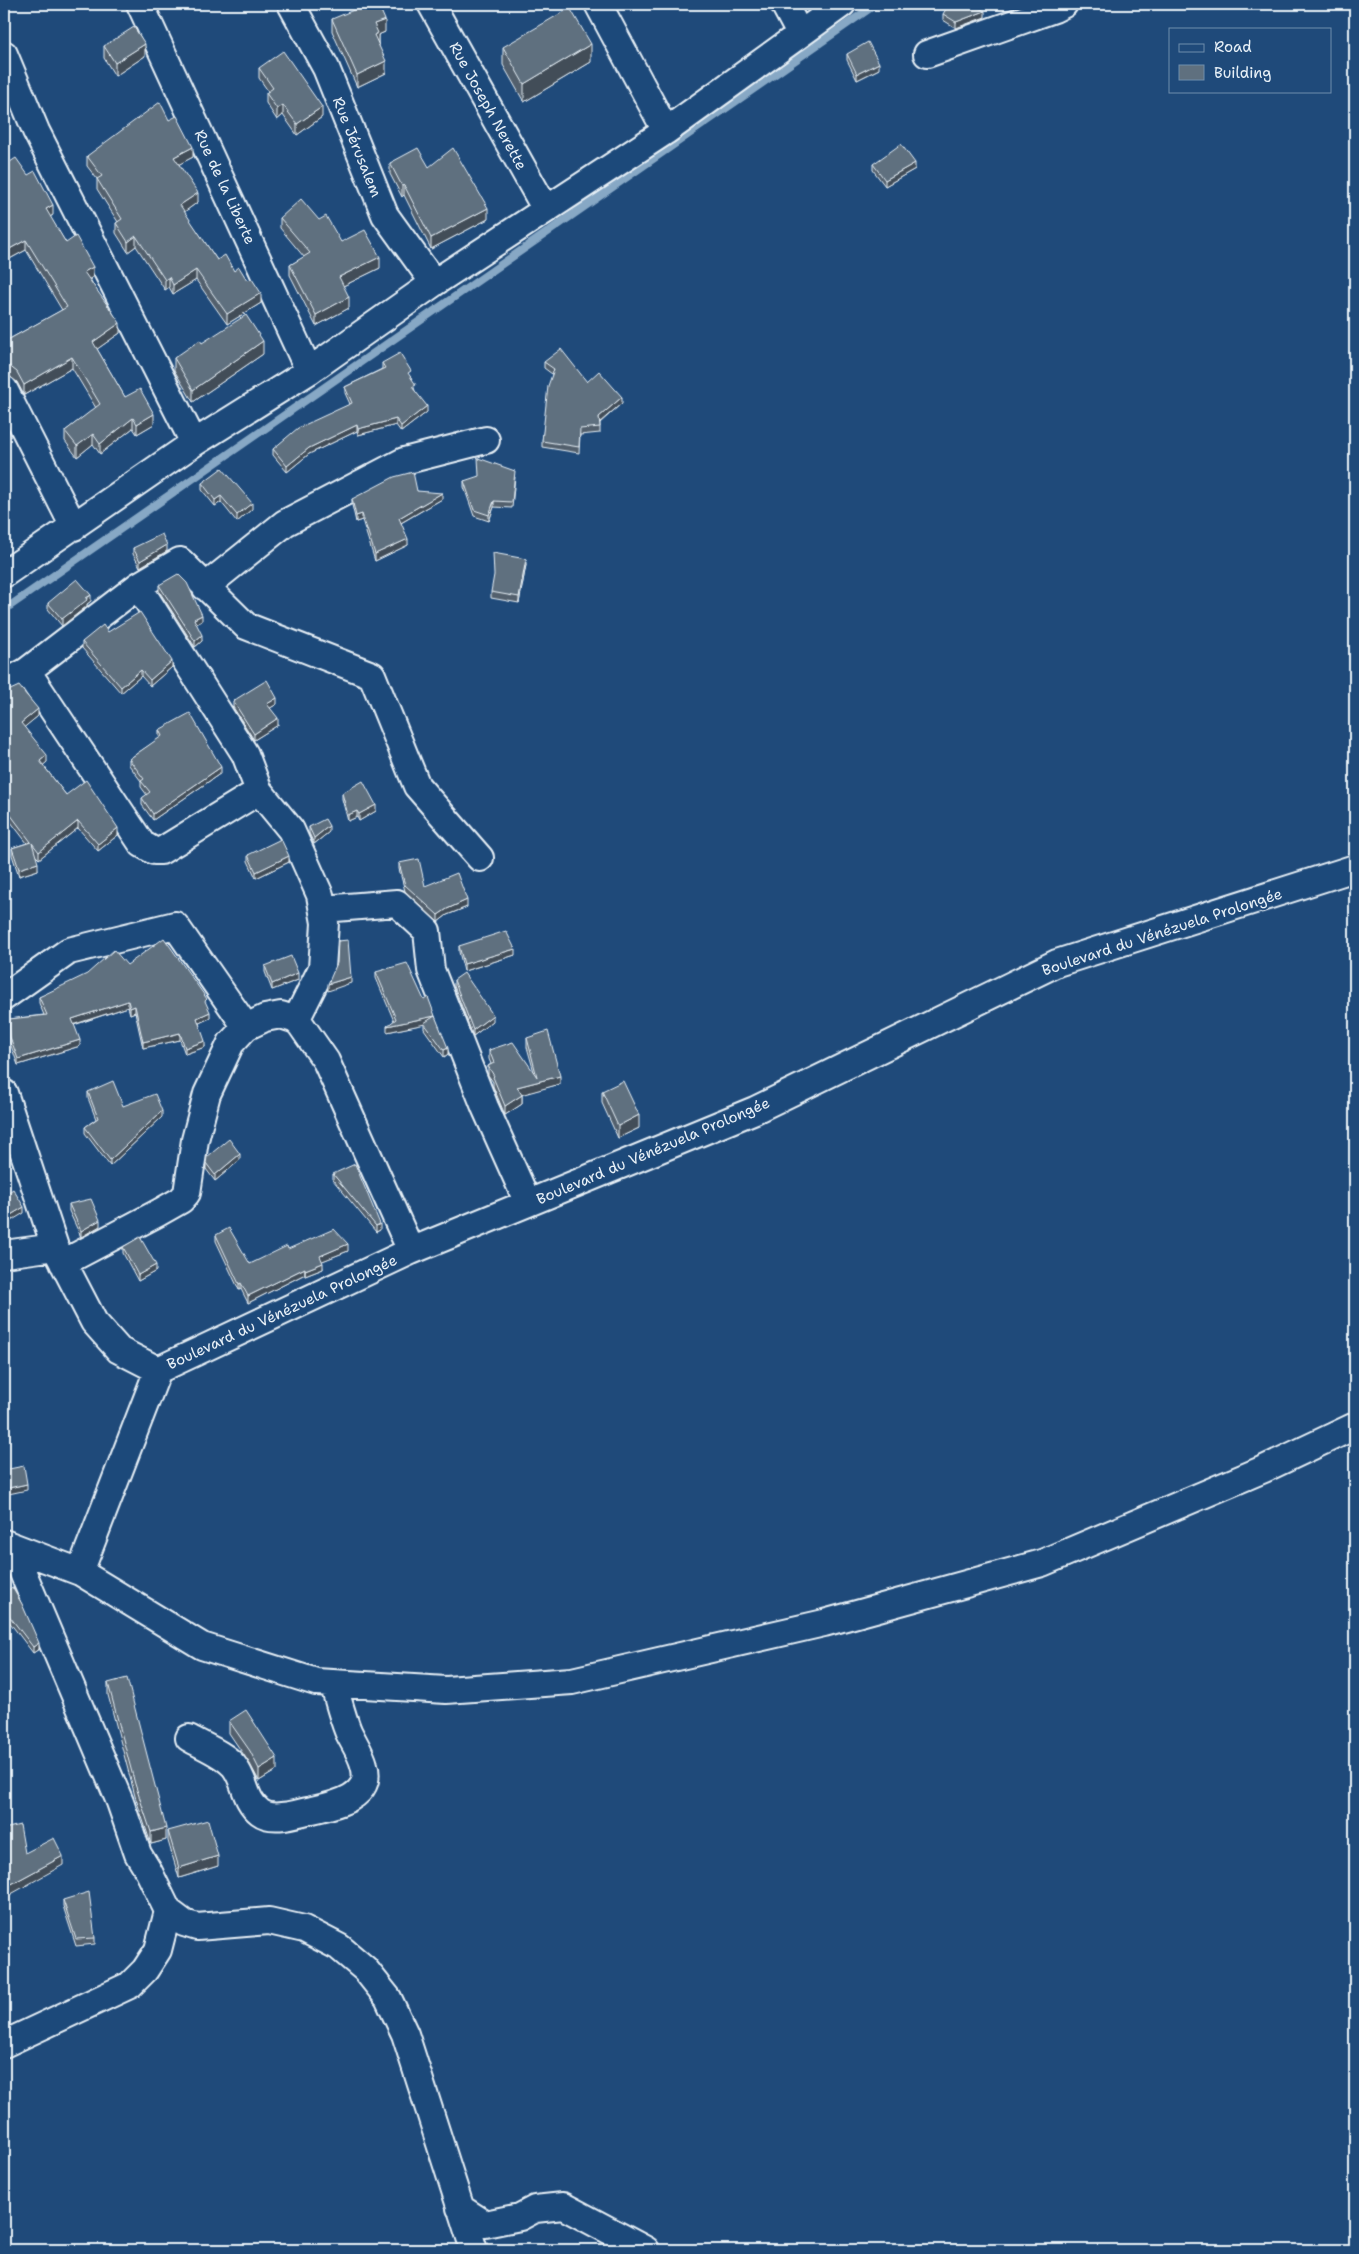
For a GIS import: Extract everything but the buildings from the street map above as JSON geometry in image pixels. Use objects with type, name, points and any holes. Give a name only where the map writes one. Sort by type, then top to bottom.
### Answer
[{"type":"street","name":"Rue de la Liberte","points":[[140,4],[309,371]]},
{"type":"street","name":"Rue Jérusalem","points":[[291,4],[326,68],[385,214],[434,283]]},
{"type":"street","name":"Rue Joseph Nerette","points":[[431,4],[545,208]]},
{"type":"street","points":[[598,4],[666,130]]},
{"type":"street","points":[[784,4],[800,34]]},
{"type":"street","points":[[4,574],[194,443],[309,371],[545,208],[666,130],[842,4]]},
{"type":"street","points":[[926,54],[1054,10],[1064,4]]},
{"type":"street","points":[[4,54],[36,130],[194,443]]},
{"type":"street","points":[[4,389],[74,526]]},
{"type":"street","points":[[205,587],[285,523],[404,461],[486,440]]},
{"type":"street","points":[[4,684],[27,671],[138,586],[180,561],[246,626],[372,675],[418,786],[480,858]]},
{"type":"street","points":[[138,586],[244,754],[259,791],[291,830],[320,896],[325,923],[322,968],[296,1020]]},
{"type":"street","points":[[27,671],[142,844],[148,849],[162,851],[259,791]]},
{"type":"street","name":"Boulevard du Vénézuela Prolongée","points":[[80,1572],[158,1370],[411,1251],[755,1110],[1058,963],[1355,868]]},
{"type":"street","points":[[323,909],[398,903],[427,930],[431,970],[485,1107],[528,1203]]},
{"type":"street","points":[[4,997],[69,951],[175,925],[246,1027]]},
{"type":"street","points":[[4,1254],[59,1255],[158,1213],[181,1200],[187,1193],[195,1140],[208,1094],[231,1043],[246,1027],[265,1018],[281,1016],[296,1020],[326,1061],[411,1251]]},
{"type":"street","points":[[4,1094],[59,1255],[94,1322],[118,1350],[158,1370]]},
{"type":"street","points":[[8,1545],[80,1572],[202,1646],[316,1682],[446,1690],[572,1681],[833,1621],[1042,1564],[1255,1472],[1355,1426]]},
{"type":"street","points":[[8,1545],[120,1802],[138,1854],[168,1911],[184,1923],[197,1927],[269,1921],[304,1929],[339,1947],[365,1969],[388,1998],[405,2034],[474,2250]]},
{"type":"street","points":[[189,1738],[234,1766],[242,1780],[248,1799],[261,1813],[274,1816],[288,1815],[336,1804],[355,1795],[363,1788],[366,1778],[364,1765],[347,1728],[333,1684]]},
{"type":"street","points":[[4,2044],[130,1985],[145,1970],[158,1950],[168,1911]]},
{"type":"street","points":[[460,2208],[485,2224],[520,2217],[536,2209],[563,2206],[646,2250]]},
{"type":"waterway","points":[[4,610],[876,4]]}]
